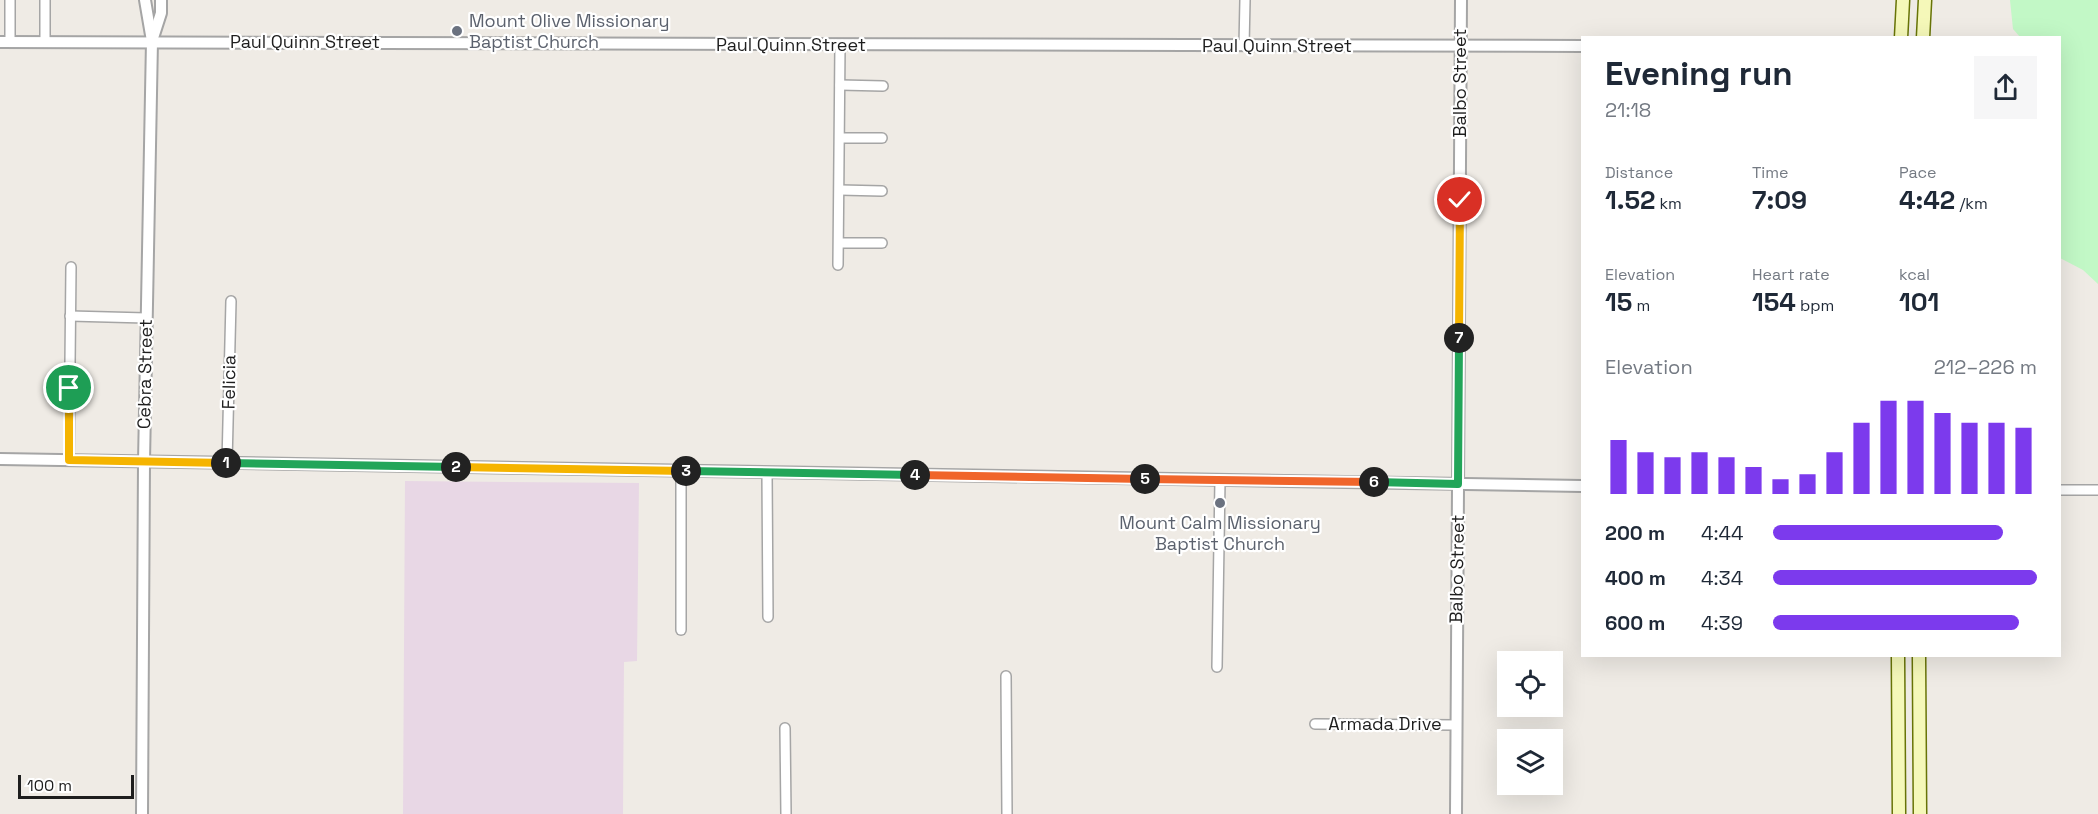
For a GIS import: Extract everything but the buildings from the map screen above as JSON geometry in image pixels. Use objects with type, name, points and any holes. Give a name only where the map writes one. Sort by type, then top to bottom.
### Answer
[{"type":"main road","points":[[1901,36],[1903,0]]},
{"type":"main road","points":[[1923,36],[1925,0]]},
{"type":"main road","points":[[1898,657],[1899,814]]},
{"type":"main road","points":[[1919,657],[1920,814]]},
{"type":"main road","points":[[1898,748],[1920,747]]},
{"type":"street","points":[[5,42],[10,0]]},
{"type":"street","points":[[45,0],[45,42]]},
{"type":"street","points":[[145,0],[152,42]]},
{"type":"street","points":[[152,42],[161,13],[161,0]]},
{"type":"street","points":[[1245,0],[1245,46]]},
{"type":"street","name":"Balbo Street","points":[[1456,814],[1461,0]]},
{"type":"street","name":"Paul Quinn Street","points":[[5,42],[1581,46]]},
{"type":"street","name":"Cebra Street","points":[[142,814],[144,462],[152,42]]},
{"type":"street","points":[[838,265],[840,45]]},
{"type":"street","points":[[840,85],[883,86]]},
{"type":"street","points":[[840,138],[882,138]]},
{"type":"street","points":[[840,190],[882,191]]},
{"type":"street","points":[[839,243],[882,243]]},
{"type":"street","points":[[69,460],[71,267]]},
{"type":"street","name":"Felicia","points":[[227,463],[231,301]]},
{"type":"street","points":[[70,316],[146,318]]},
{"type":"street","points":[[0,459],[1581,486]]},
{"type":"street","points":[[681,471],[681,630]]},
{"type":"street","points":[[767,473],[768,617]]},
{"type":"street","points":[[1216,667],[1220,480]]},
{"type":"street","points":[[2061,490],[2098,490]]},
{"type":"street","points":[[1006,676],[1007,814]]},
{"type":"street","name":"Armada Drive","points":[[1315,724],[1456,725]]},
{"type":"street","points":[[785,728],[786,814]]},
{"type":"shaded area","points":[[405,481],[639,483],[637,661],[624,662],[623,814],[403,814]]},
{"type":"green space","points":[[2010,0],[2098,0],[2098,284],[2083,270],[2061,259],[2061,36],[2019,36],[2013,29]]},
{"type":"place","name":"Mount Olive Missionary Baptist Church","points":[[457,31]]},
{"type":"place","name":"Mount Calm Missionary Baptist Church","points":[[1220,503]]},
{"type":"route","points":[[69,388],[69,460],[1458,484],[1460,200]]}]
